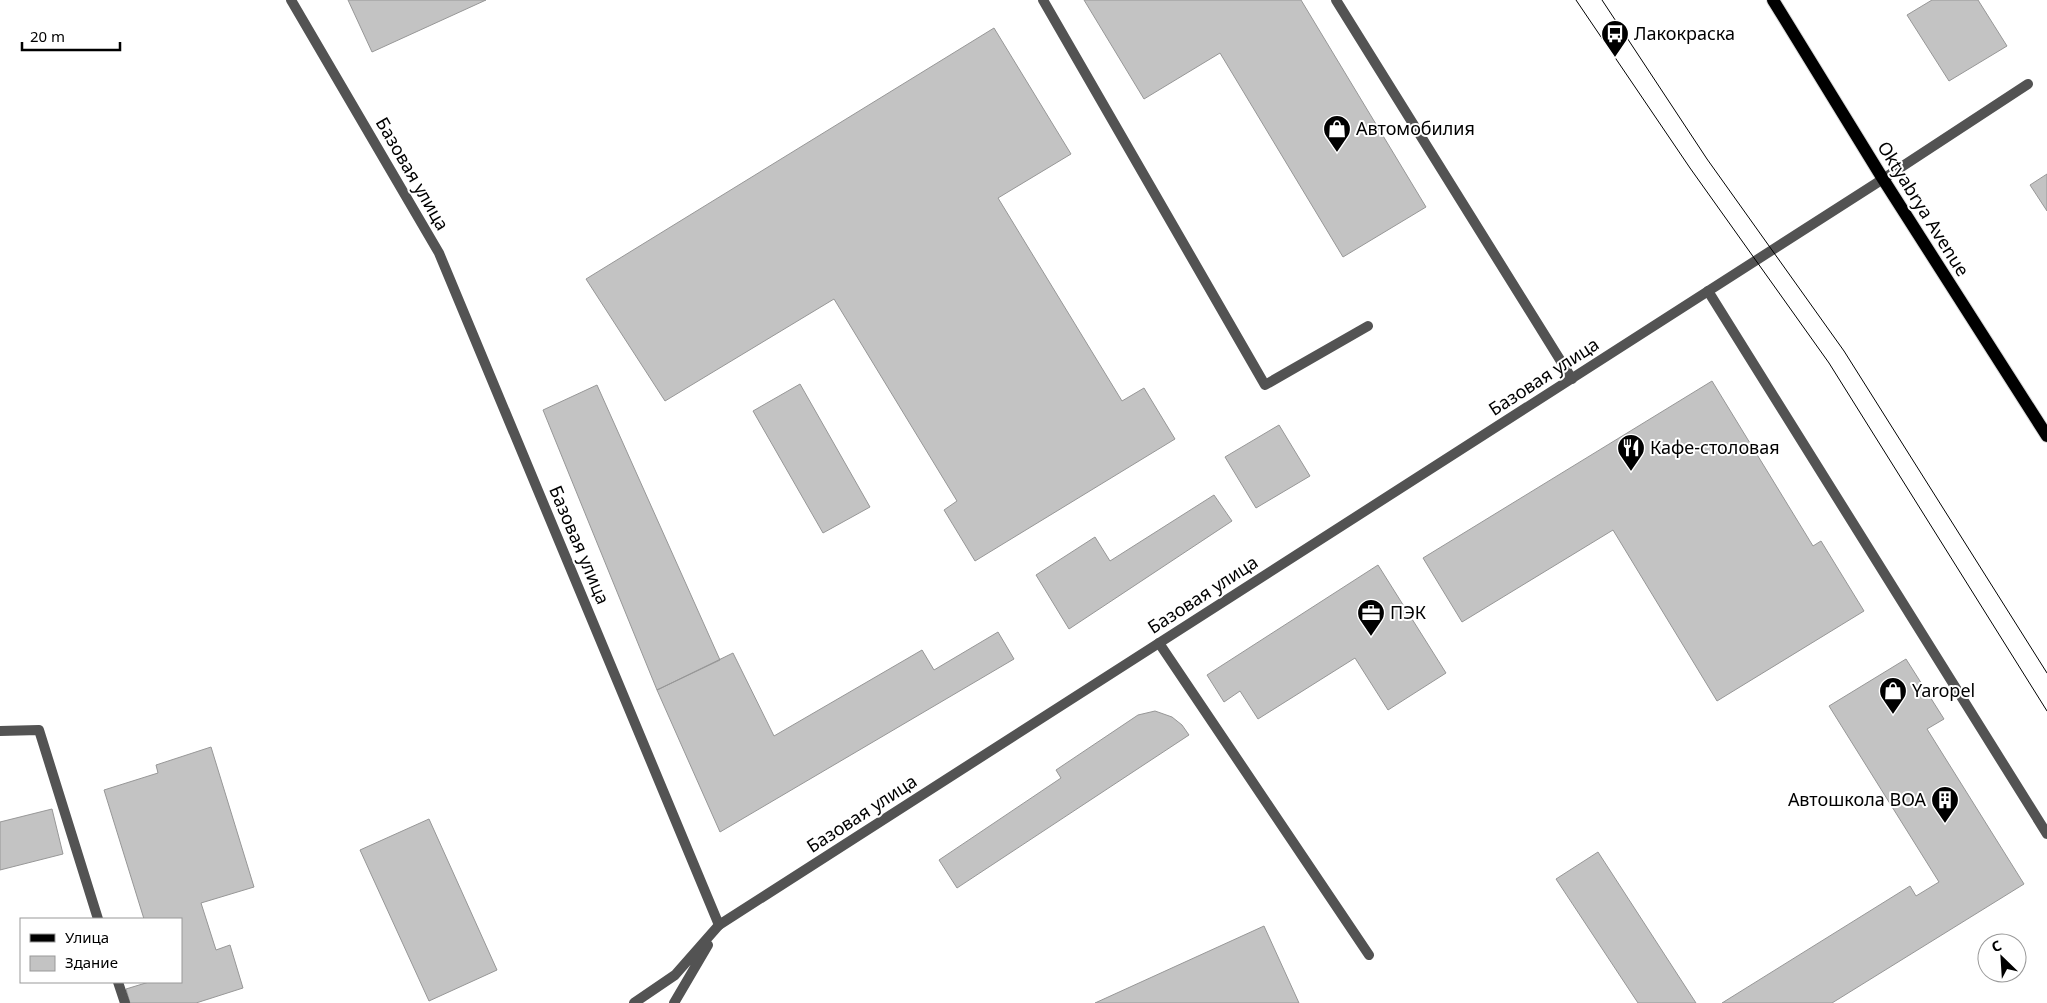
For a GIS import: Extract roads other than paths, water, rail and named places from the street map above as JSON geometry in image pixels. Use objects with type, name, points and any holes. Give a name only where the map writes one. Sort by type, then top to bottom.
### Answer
[{"type":"main road","name":"Oktyabrya Avenue","points":[[1772,0],[1883,180],[2047,436]]},
{"type":"street","name":"Базовая улица","points":[[291,0],[440,253],[719,925],[1883,180],[2028,84]]},
{"type":"street","points":[[1043,0],[1265,385],[1368,326]]},
{"type":"street","points":[[1336,0],[1572,378]]},
{"type":"street","points":[[1708,291],[2047,834]]},
{"type":"street","points":[[1159,643],[1369,955]]},
{"type":"street","points":[[0,731],[39,730],[98,918]]},
{"type":"street","points":[[634,1003],[675,975],[719,925]]},
{"type":"street","points":[[674,1003],[719,925]]},
{"type":"street","points":[[118,983],[125,1003]]},
{"type":"tram line","points":[[1576,0],[1690,168],[1829,363],[2047,711]]},
{"type":"tram line","points":[[1602,0],[1707,159],[1844,351],[2047,673]]},
{"type":"place","name":"Лакокраска","points":[[1615,58]]},
{"type":"place","name":"Автомобилия","points":[[1337,153]]},
{"type":"place","name":"Кафе-столовая","points":[[1631,472]]},
{"type":"place","name":"ПЭК","points":[[1371,637]]},
{"type":"place","name":"Yaropel","points":[[1893,715]]},
{"type":"place","name":"Автошкола ВОА","points":[[1945,824]]}]
